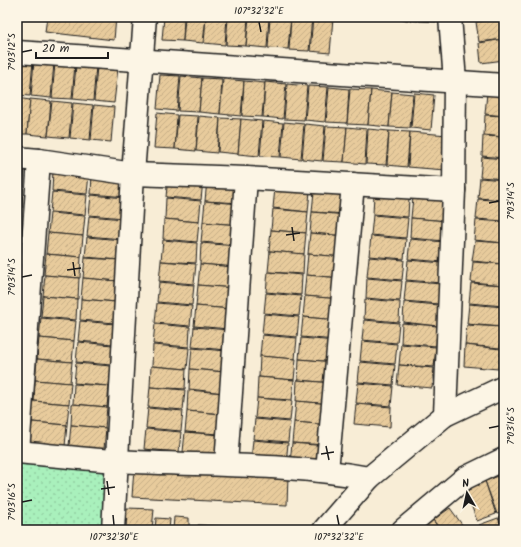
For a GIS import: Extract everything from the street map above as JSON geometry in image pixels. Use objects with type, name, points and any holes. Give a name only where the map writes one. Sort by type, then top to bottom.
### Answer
[{"type":"street","points":[[113,530],[133,174],[145,17]]},
{"type":"street","points":[[445,415],[454,190],[455,81],[450,17]]},
{"type":"street","points":[[17,52],[142,62],[455,81],[504,86]]},
{"type":"street","points":[[17,158],[133,174],[246,178],[454,190]]},
{"type":"street","points":[[39,160],[18,452],[117,461],[226,464],[327,471],[369,478]]},
{"type":"street","points":[[226,464],[246,178]]},
{"type":"street","points":[[327,471],[353,184]]},
{"type":"street","points":[[324,530],[369,478],[445,415],[504,387]]},
{"type":"street","points":[[402,530],[465,478],[504,459]]},
{"type":"green space","points":[[17,451],[124,459],[119,530],[17,530]]},
{"type":"building","points":[[47,17],[116,17],[114,40],[45,32]]},
{"type":"building","points":[[164,17],[184,17],[183,41],[162,40]]},
{"type":"building","points":[[185,17],[206,17],[203,43],[183,41]]},
{"type":"building","points":[[206,17],[227,17],[225,45],[204,43]]},
{"type":"building","points":[[228,17],[248,17],[246,46],[226,45]]},
{"type":"building","points":[[249,17],[269,17],[267,48],[246,46]]},
{"type":"building","points":[[270,17],[291,17],[288,49],[268,48]]},
{"type":"building","points":[[291,17],[312,17],[309,51],[289,50]]},
{"type":"building","points":[[313,17],[333,18],[330,53],[310,51]]},
{"type":"building","points":[[376,17],[397,17],[397,19]]},
{"type":"building","points":[[398,17],[418,17],[418,21],[397,19]]},
{"type":"building","points":[[419,17],[439,17],[439,22],[419,21]]},
{"type":"building","points":[[476,17],[504,17],[504,18],[476,21]]},
{"type":"building","points":[[504,18],[504,39],[479,42],[476,22]]},
{"type":"building","points":[[504,39],[504,60],[481,63],[479,43]]},
{"type":"building","points":[[17,59],[33,61],[30,96],[17,95]]},
{"type":"building","points":[[34,61],[54,63],[51,98],[31,96]]},
{"type":"building","points":[[55,63],[75,64],[72,99],[52,98]]},
{"type":"building","points":[[76,65],[96,66],[93,101],[73,99]]},
{"type":"building","points":[[97,66],[118,68],[114,103],[94,101]]},
{"type":"building","points":[[160,75],[180,76],[177,111],[157,109]]},
{"type":"building","points":[[181,76],[202,78],[199,112],[178,111]]},
{"type":"building","points":[[202,78],[222,79],[220,114],[199,112]]},
{"type":"building","points":[[223,79],[244,81],[241,116],[220,114]]},
{"type":"building","points":[[244,81],[265,83],[262,117],[242,116]]},
{"type":"building","points":[[265,82],[286,84],[283,119],[263,117]]},
{"type":"building","points":[[287,84],[307,86],[304,120],[284,119]]},
{"type":"building","points":[[308,86],[328,87],[325,122],[305,120]]},
{"type":"building","points":[[329,87],[349,89],[347,123],[326,122]]},
{"type":"building","points":[[350,89],[371,90],[368,125],[347,124]]},
{"type":"building","points":[[371,90],[392,92],[389,127],[368,125]]},
{"type":"building","points":[[392,92],[413,94],[410,128],[389,127]]},
{"type":"building","points":[[414,93],[434,95],[431,130],[411,128]]},
{"type":"building","points":[[487,93],[504,95],[504,116],[485,114]]},
{"type":"building","points":[[17,98],[30,100],[27,134],[17,134]]},
{"type":"building","points":[[30,99],[51,101],[48,136],[27,134]]},
{"type":"building","points":[[52,101],[72,103],[69,138],[48,136]]},
{"type":"building","points":[[73,103],[93,105],[90,140],[70,138]]},
{"type":"building","points":[[94,105],[114,107],[111,142],[91,140]]},
{"type":"building","points":[[157,113],[177,115],[175,149],[154,148]]},
{"type":"building","points":[[178,115],[198,116],[196,151],[175,149]]},
{"type":"building","points":[[485,115],[504,116],[504,137],[484,135]]},
{"type":"building","points":[[199,116],[220,118],[217,153],[196,151]]},
{"type":"building","points":[[220,118],[241,119],[238,154],[218,152]]},
{"type":"building","points":[[241,119],[262,121],[259,156],[238,154]]},
{"type":"building","points":[[263,121],[283,123],[280,157],[260,156]]},
{"type":"building","points":[[284,122],[304,124],[301,159],[281,157]]},
{"type":"building","points":[[305,124],[325,126],[322,161],[302,159]]},
{"type":"building","points":[[326,126],[347,127],[344,162],[323,161]]},
{"type":"building","points":[[347,127],[367,129],[365,164],[344,162]]},
{"type":"building","points":[[368,129],[389,131],[386,165],[366,164]]},
{"type":"building","points":[[389,131],[410,132],[407,167],[387,165]]},
{"type":"building","points":[[410,132],[448,135],[445,170],[408,167]]},
{"type":"building","points":[[483,136],[504,137],[504,158],[482,156]]},
{"type":"building","points":[[482,157],[504,159],[504,179],[480,177]]},
{"type":"building","points":[[17,166],[25,166],[23,187],[17,186]]},
{"type":"building","points":[[53,170],[89,174],[87,194],[52,191]]},
{"type":"building","points":[[92,173],[128,176],[126,197],[91,194]]},
{"type":"building","points":[[168,177],[203,180],[201,200],[166,197]]},
{"type":"building","points":[[480,178],[504,180],[504,200],[478,198]]},
{"type":"building","points":[[207,180],[242,183],[240,203],[205,201]]},
{"type":"building","points":[[17,187],[23,188],[22,208],[17,207]]},
{"type":"building","points":[[275,188],[310,191],[308,212],[273,208]]},
{"type":"building","points":[[314,191],[349,194],[347,214],[312,212]]},
{"type":"building","points":[[52,192],[87,195],[85,215],[50,212]]},
{"type":"building","points":[[374,194],[409,197],[408,217],[373,214]]},
{"type":"building","points":[[91,195],[126,198],[124,218],[89,215]]},
{"type":"building","points":[[413,197],[448,200],[447,221],[411,218]]},
{"type":"building","points":[[166,198],[201,201],[199,222],[165,219]]},
{"type":"building","points":[[478,199],[504,201],[504,221],[476,219]]},
{"type":"building","points":[[205,201],[240,204],[238,225],[203,222]]},
{"type":"building","points":[[17,208],[21,208],[20,229],[17,228]]},
{"type":"building","points":[[273,209],[308,212],[306,233],[271,230]]},
{"type":"building","points":[[312,212],[347,215],[345,236],[310,233]]},
{"type":"building","points":[[50,213],[85,216],[83,236],[48,233]]},
{"type":"building","points":[[373,215],[408,218],[406,238],[371,235]]},
{"type":"building","points":[[89,216],[124,219],[122,239],[87,236]]},
{"type":"building","points":[[411,218],[447,221],[445,241],[410,238]]},
{"type":"building","points":[[164,219],[199,222],[197,242],[163,239]]},
{"type":"building","points":[[476,220],[504,222],[504,243],[474,240]]},
{"type":"building","points":[[203,222],[238,225],[236,245],[201,242]]},
{"type":"building","points":[[17,229],[20,229],[18,250],[17,250]]},
{"type":"building","points":[[271,230],[306,233],[304,254],[269,251]]},
{"type":"building","points":[[48,233],[83,236],[81,257],[46,254]]},
{"type":"building","points":[[310,233],[345,236],[343,257],[308,254]]},
{"type":"building","points":[[371,236],[406,239],[404,259],[369,256]]},
{"type":"building","points":[[87,237],[122,240],[120,260],[85,257]]},
{"type":"building","points":[[410,239],[445,242],[443,262],[408,259]]},
{"type":"building","points":[[163,240],[197,243],[196,263],[161,261]]},
{"type":"building","points":[[475,241],[504,243],[504,264],[472,261]]},
{"type":"building","points":[[201,243],[236,246],[234,267],[200,264]]},
{"type":"building","points":[[270,251],[304,254],[303,274],[268,272]]},
{"type":"building","points":[[46,254],[81,257],[80,278],[44,275]]},
{"type":"building","points":[[308,254],[343,257],[342,278],[306,275]]},
{"type":"building","points":[[369,257],[404,260],[402,280],[367,277]]},
{"type":"building","points":[[85,258],[120,260],[118,281],[83,278]]},
{"type":"building","points":[[408,260],[443,263],[441,283],[406,280]]},
{"type":"building","points":[[161,261],[196,264],[194,284],[159,281]]},
{"type":"building","points":[[473,262],[504,264],[504,285],[471,282]]},
{"type":"building","points":[[200,264],[234,267],[233,288],[198,285]]},
{"type":"building","points":[[268,272],[302,275],[301,295],[266,292]]},
{"type":"building","points":[[45,275],[79,278],[78,299],[43,296]]},
{"type":"building","points":[[306,275],[341,278],[340,299],[304,296]]},
{"type":"building","points":[[83,278],[118,281],[117,302],[81,299]]},
{"type":"building","points":[[367,278],[402,281],[400,301],[366,298]]},
{"type":"building","points":[[406,281],[441,284],[439,304],[404,301]]},
{"type":"building","points":[[159,282],[194,285],[192,305],[157,302]]},
{"type":"building","points":[[471,283],[504,285],[504,306],[469,303]]},
{"type":"building","points":[[198,285],[233,288],[231,309],[196,306]]},
{"type":"building","points":[[266,293],[301,296],[299,316],[264,313]]},
{"type":"building","points":[[43,296],[77,299],[76,320],[41,317]]},
{"type":"building","points":[[305,296],[340,299],[338,320],[303,317]]},
{"type":"building","points":[[81,299],[116,302],[115,323],[80,320]]},
{"type":"building","points":[[365,299],[400,302],[399,322],[364,319]]},
{"type":"building","points":[[404,302],[439,305],[437,326],[403,322]]},
{"type":"building","points":[[157,303],[192,306],[190,326],[155,323]]},
{"type":"building","points":[[469,304],[504,307],[502,327],[467,324]]},
{"type":"building","points":[[196,306],[231,309],[229,329],[194,326]]},
{"type":"building","points":[[264,314],[299,317],[297,337],[262,334]]},
{"type":"building","points":[[303,317],[338,320],[336,340],[301,337]]},
{"type":"building","points":[[41,318],[76,321],[74,341],[39,338]]},
{"type":"building","points":[[364,320],[399,323],[397,343],[362,340]]},
{"type":"building","points":[[80,321],[115,324],[113,344],[78,341]]},
{"type":"building","points":[[402,323],[437,326],[436,346],[401,343]]},
{"type":"building","points":[[155,324],[190,327],[189,347],[153,344]]},
{"type":"building","points":[[467,325],[502,327],[500,348],[465,345]]},
{"type":"building","points":[[194,327],[229,330],[227,350],[192,347]]},
{"type":"building","points":[[262,335],[297,338],[295,359],[260,356]]},
{"type":"building","points":[[39,338],[74,341],[72,362],[37,359]]},
{"type":"building","points":[[301,338],[336,341],[334,362],[299,359]]},
{"type":"building","points":[[362,341],[397,344],[395,364],[360,361]]},
{"type":"building","points":[[78,342],[113,345],[111,365],[76,362]]},
{"type":"building","points":[[401,344],[436,347],[434,367],[399,365]]},
{"type":"building","points":[[153,345],[189,348],[187,369],[152,366]]},
{"type":"building","points":[[465,345],[501,349],[498,369],[464,366]]},
{"type":"building","points":[[192,348],[227,351],[226,372],[190,369]]},
{"type":"building","points":[[260,356],[296,359],[294,380],[259,377]]},
{"type":"building","points":[[37,359],[72,362],[70,383],[35,380]]},
{"type":"building","points":[[299,359],[334,362],[332,383],[298,380]]},
{"type":"building","points":[[360,362],[395,365],[393,385],[358,382]]},
{"type":"building","points":[[76,363],[111,366],[109,386],[74,383]]},
{"type":"building","points":[[399,365],[434,368],[432,388],[397,385]]},
{"type":"building","points":[[151,366],[186,369],[185,389],[150,387]]},
{"type":"building","points":[[190,369],[225,372],[224,393],[189,389]]},
{"type":"building","points":[[258,377],[294,380],[292,400],[257,398]]},
{"type":"building","points":[[35,380],[71,383],[69,404],[34,401]]},
{"type":"building","points":[[297,380],[332,383],[330,404],[296,401]]},
{"type":"building","points":[[358,383],[393,386],[391,406],[356,403]]},
{"type":"building","points":[[74,384],[109,386],[107,407],[73,404]]},
{"type":"building","points":[[150,387],[185,390],[183,410],[148,407]]},
{"type":"building","points":[[188,390],[224,393],[222,414],[187,411]]},
{"type":"building","points":[[257,398],[292,401],[290,421],[255,418]]},
{"type":"building","points":[[33,401],[69,404],[67,425],[32,422]]},
{"type":"building","points":[[296,401],[331,404],[329,425],[294,422]]},
{"type":"building","points":[[72,404],[107,407],[105,428],[71,425]]},
{"type":"building","points":[[356,404],[391,407],[390,427],[354,424]]},
{"type":"building","points":[[148,408],[183,411],[181,431],[146,428]]},
{"type":"building","points":[[187,411],[222,414],[220,434],[185,432]]},
{"type":"building","points":[[255,419],[290,422],[288,442],[253,439]]},
{"type":"building","points":[[32,422],[67,425],[65,446],[30,443]]},
{"type":"building","points":[[294,422],[329,425],[327,445],[292,443]]},
{"type":"building","points":[[71,425],[106,428],[104,449],[69,446]]},
{"type":"building","points":[[146,429],[181,432],[179,452],[144,449]]},
{"type":"building","points":[[185,432],[220,435],[218,455],[183,452]]},
{"type":"building","points":[[253,440],[288,443],[286,464],[251,460]]},
{"type":"building","points":[[292,443],[327,446],[325,466],[290,463]]},
{"type":"building","points":[[134,468],[288,476],[287,505],[132,497]]},
{"type":"building","points":[[504,474],[504,512],[497,514],[485,481]]},
{"type":"building","points":[[485,481],[496,514],[477,521],[465,488]]},
{"type":"building","points":[[127,508],[154,509],[152,530],[126,530]]},
{"type":"building","points":[[450,508],[466,530],[441,530],[433,520]]},
{"type":"building","points":[[504,515],[504,530],[503,530],[499,517]]},
{"type":"building","points":[[174,517],[189,518],[189,530],[173,530]]},
{"type":"building","points":[[156,518],[170,519],[169,530],[155,530]]},
{"type":"building","points":[[498,518],[503,530],[481,530],[479,525]]},
{"type":"building","points":[[433,520],[440,530],[419,530]]},
{"type":"building","points":[[198,525],[268,529],[198,530]]}]
